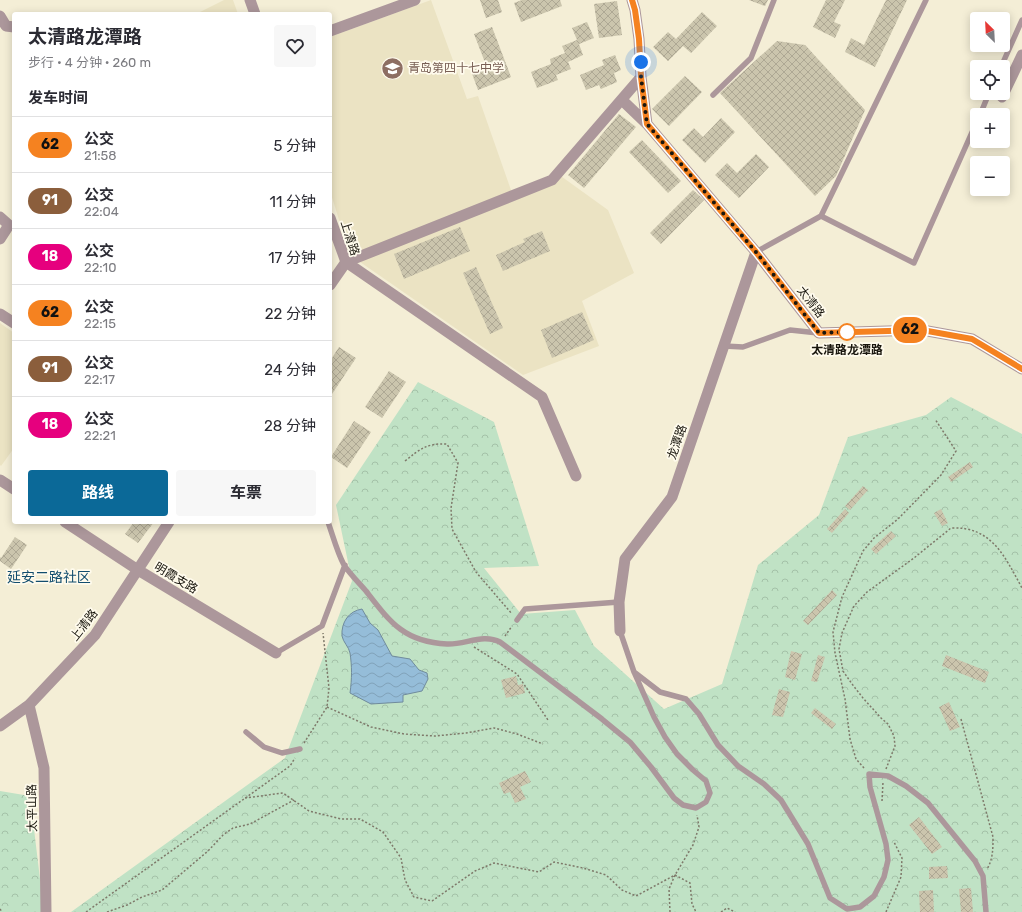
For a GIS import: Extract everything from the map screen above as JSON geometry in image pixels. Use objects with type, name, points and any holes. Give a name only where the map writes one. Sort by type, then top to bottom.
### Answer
[{"type":"street","points":[[250,0],[255,12]]},
{"type":"street","points":[[332,29],[415,0]]},
{"type":"street","points":[[632,0],[639,39],[641,77],[647,124]]},
{"type":"street","points":[[0,16],[6,26],[12,26]]},
{"type":"street","points":[[1010,80],[1022,55]]},
{"type":"street","points":[[346,262],[552,180],[641,77]]},
{"type":"street","name":"太清路","points":[[622,100],[647,124],[756,252],[819,333],[922,330],[972,339],[1019,364]]},
{"type":"street","points":[[0,217],[9,225],[0,239]]},
{"type":"street","name":"上清路","points":[[332,224],[346,262],[332,282]]},
{"type":"street","name":"龙潭路","points":[[620,631],[619,602],[625,559],[672,498],[756,252]]},
{"type":"street","points":[[346,262],[542,397],[576,476]]},
{"type":"street","points":[[0,314],[12,322]]},
{"type":"street","points":[[0,480],[12,488]]},
{"type":"street","name":"明霞支路","points":[[68,524],[138,570],[276,653]]},
{"type":"street","name":"上清路","points":[[0,726],[29,705],[96,635],[168,524]]},
{"type":"street","name":"太平山路","points":[[29,705],[44,768],[46,912]]},
{"type":"lane","points":[[713,95],[751,58],[774,0]]},
{"type":"lane","points":[[756,252],[821,216],[926,0]]},
{"type":"lane","points":[[1004,60],[1022,20]]},
{"type":"lane","points":[[821,216],[914,263],[970,137]]},
{"type":"lane","points":[[724,346],[743,347],[790,330],[819,333]]},
{"type":"lane","points":[[329,524],[344,565],[389,619],[404,633],[421,641],[454,645],[481,639],[494,638],[602,718],[630,742],[674,798],[683,805],[696,808],[706,802],[710,793],[706,781],[677,754],[665,738],[634,672],[620,631]]},
{"type":"lane","points":[[276,653],[322,626],[344,565]]},
{"type":"lane","points":[[517,620],[525,609],[619,602]]},
{"type":"lane","points":[[634,672],[660,692],[686,699],[699,714],[718,745],[738,766],[764,784],[781,800],[808,844],[830,898],[847,909],[860,907],[874,896],[884,877],[888,860],[886,844],[870,787],[869,774],[888,776],[906,786],[928,803],[975,860],[983,876],[986,912]]},
{"type":"lane","points":[[246,732],[264,747],[282,752],[300,749]]},
{"type":"path","points":[[869,774],[856,759],[850,739],[845,699],[835,653],[833,632],[842,597],[863,552],[874,538],[898,519],[941,475],[956,452],[936,419]]},
{"type":"path","points":[[405,461],[421,449],[437,444],[447,444],[458,463],[451,508],[452,529],[476,572],[517,620],[500,642]]},
{"type":"path","points":[[883,804],[882,790],[884,776],[886,765],[895,746],[894,736],[888,724],[880,718],[852,684],[843,670],[840,660],[839,649],[842,633],[854,606],[873,587],[914,558],[951,528],[976,531],[988,537],[1009,563],[1022,588]]},
{"type":"path","points":[[86,912],[290,766],[327,707],[329,688],[322,626]]},
{"type":"path","points":[[466,642],[517,674],[548,720]]},
{"type":"path","points":[[327,707],[371,727],[404,734],[435,736],[494,728],[517,734],[543,744]]},
{"type":"path","points":[[960,719],[993,838],[993,850],[990,864],[983,876]]},
{"type":"path","points":[[245,798],[283,793],[309,811],[341,819],[360,819],[382,832],[401,858],[405,880],[414,897],[432,901],[475,871],[494,863],[539,872],[554,862],[583,868],[606,875],[622,890],[636,896],[675,875]]},
{"type":"path","points":[[106,912],[162,890],[208,851],[223,835],[233,828],[250,824],[294,800]]},
{"type":"path","points":[[670,912],[669,889],[675,875],[693,845],[699,827],[696,808]]},
{"type":"path","points":[[886,912],[901,877],[902,858],[892,839]]},
{"type":"path","points":[[675,875],[690,883],[692,904],[696,912]]},
{"type":"path","points":[[721,912],[727,908],[735,912]]},
{"type":"shaded area","points":[[224,0],[233,0],[237,12],[200,12]]},
{"type":"shaded area","points":[[431,0],[467,99],[478,96],[512,193],[558,174],[608,210],[634,273],[582,301],[599,346],[523,375],[350,255],[332,197],[332,36]]},
{"type":"shaded area","points":[[0,323],[12,332],[12,451],[1,466]]},
{"type":"green space","points":[[418,382],[494,422],[539,566],[484,568],[521,614],[575,610],[594,646],[664,709],[722,684],[758,565],[819,515],[848,437],[926,415],[951,397],[1022,434],[1022,912],[71,912],[285,758],[352,581],[336,505]]},
{"type":"green space","points":[[0,791],[30,796],[44,912],[0,912]]},
{"type":"water","points":[[362,609],[370,623],[378,630],[392,656],[410,659],[419,670],[427,673],[428,679],[422,691],[403,695],[403,702],[371,704],[350,693],[352,673],[351,658],[342,636],[342,631],[344,622],[347,618],[353,612]]},
{"type":"building","points":[[480,0],[498,0],[502,12],[486,18]]},
{"type":"building","points":[[522,0],[560,0],[562,6],[521,22],[514,3]]},
{"type":"building","points":[[749,0],[768,0],[765,6]]},
{"type":"building","points":[[826,0],[845,0],[834,22],[841,25],[835,38],[813,27]]},
{"type":"building","points":[[886,0],[907,0],[875,67],[845,52],[851,38],[864,45]]},
{"type":"building","points":[[617,1],[622,35],[599,38],[594,4]]},
{"type":"building","points":[[702,12],[717,26],[691,53],[683,46],[668,61],[653,47],[668,32],[676,39]]},
{"type":"building","points":[[587,22],[594,38],[579,44],[583,55],[568,62],[571,69],[556,75],[558,80],[537,88],[531,72],[551,64],[550,59],[565,53],[562,46],[577,40],[572,28]]},
{"type":"building","points":[[492,27],[511,77],[478,90],[471,71],[486,65],[474,34]]},
{"type":"building","points":[[777,41],[805,45],[865,110],[836,176],[815,196],[720,93]]},
{"type":"building","points":[[615,55],[621,70],[614,73],[617,82],[601,89],[599,85],[586,90],[580,75],[604,65],[602,60]]},
{"type":"building","points":[[685,76],[702,92],[669,126],[652,109]]},
{"type":"building","points":[[619,114],[636,127],[584,188],[568,175]]},
{"type":"building","points":[[721,118],[735,132],[705,163],[682,140],[694,128],[703,137]]},
{"type":"building","points":[[642,140],[681,181],[668,193],[629,152]]},
{"type":"building","points":[[756,154],[769,167],[739,198],[715,175],[727,163],[737,173]]},
{"type":"building","points":[[693,190],[704,200],[661,244],[650,233]]},
{"type":"building","points":[[460,227],[470,251],[404,279],[394,254]]},
{"type":"building","points":[[542,231],[550,251],[503,271],[496,255],[525,242],[523,239]]},
{"type":"building","points":[[476,267],[503,328],[490,334],[463,273]]},
{"type":"building","points":[[582,312],[594,340],[552,358],[541,330]]},
{"type":"building","points":[[339,347],[356,358],[332,394],[332,358]]},
{"type":"building","points":[[389,371],[406,382],[382,418],[365,407]]},
{"type":"building","points":[[354,421],[371,432],[347,468],[332,458]]},
{"type":"building","points":[[970,462],[973,467],[951,482],[948,477]]},
{"type":"building","points":[[863,486],[868,490],[850,510],[845,506]]},
{"type":"building","points":[[845,509],[849,513],[832,533],[827,529]]},
{"type":"building","points":[[941,509],[948,523],[942,526],[934,513]]},
{"type":"building","points":[[132,524],[152,524],[138,543],[125,534]]},
{"type":"building","points":[[891,531],[896,536],[876,554],[871,549]]},
{"type":"building","points":[[15,537],[27,545],[11,569],[0,561],[0,557],[1,558]]},
{"type":"building","points":[[832,590],[837,595],[808,625],[803,621]]},
{"type":"building","points":[[791,651],[802,654],[795,680],[785,677]]},
{"type":"building","points":[[818,655],[825,657],[817,682],[811,681]]},
{"type":"building","points":[[946,655],[989,672],[985,683],[942,666]]},
{"type":"building","points":[[516,676],[518,685],[523,684],[525,693],[506,698],[501,680]]},
{"type":"building","points":[[779,689],[790,692],[783,717],[772,715]]},
{"type":"building","points":[[949,702],[960,727],[950,731],[939,707]]},
{"type":"building","points":[[815,708],[836,724],[832,729],[811,713]]},
{"type":"building","points":[[525,771],[531,782],[520,787],[526,799],[515,803],[510,792],[504,794],[499,783]]},
{"type":"building","points":[[919,817],[942,847],[932,854],[909,825]]},
{"type":"building","points":[[947,866],[948,878],[929,879],[929,867]]},
{"type":"building","points":[[971,888],[973,912],[961,912],[959,889]]},
{"type":"building","points":[[933,890],[934,912],[920,912],[919,891]]},
{"type":"bus line","name":"62","points":[[632,0],[639,39],[641,77],[647,124],[756,252],[819,333],[922,330],[972,339],[1022,369]]},
{"type":"place","name":"青岛第四十七中学","points":[[393,68]]},
{"type":"place","name":"太清路龙潭路","points":[[847,332]]},
{"type":"district","name":"延安二路社区","points":[[49,577]]},
{"type":"route","points":[[641,62],[641,77],[647,124],[756,252],[819,333],[847,332]]}]
